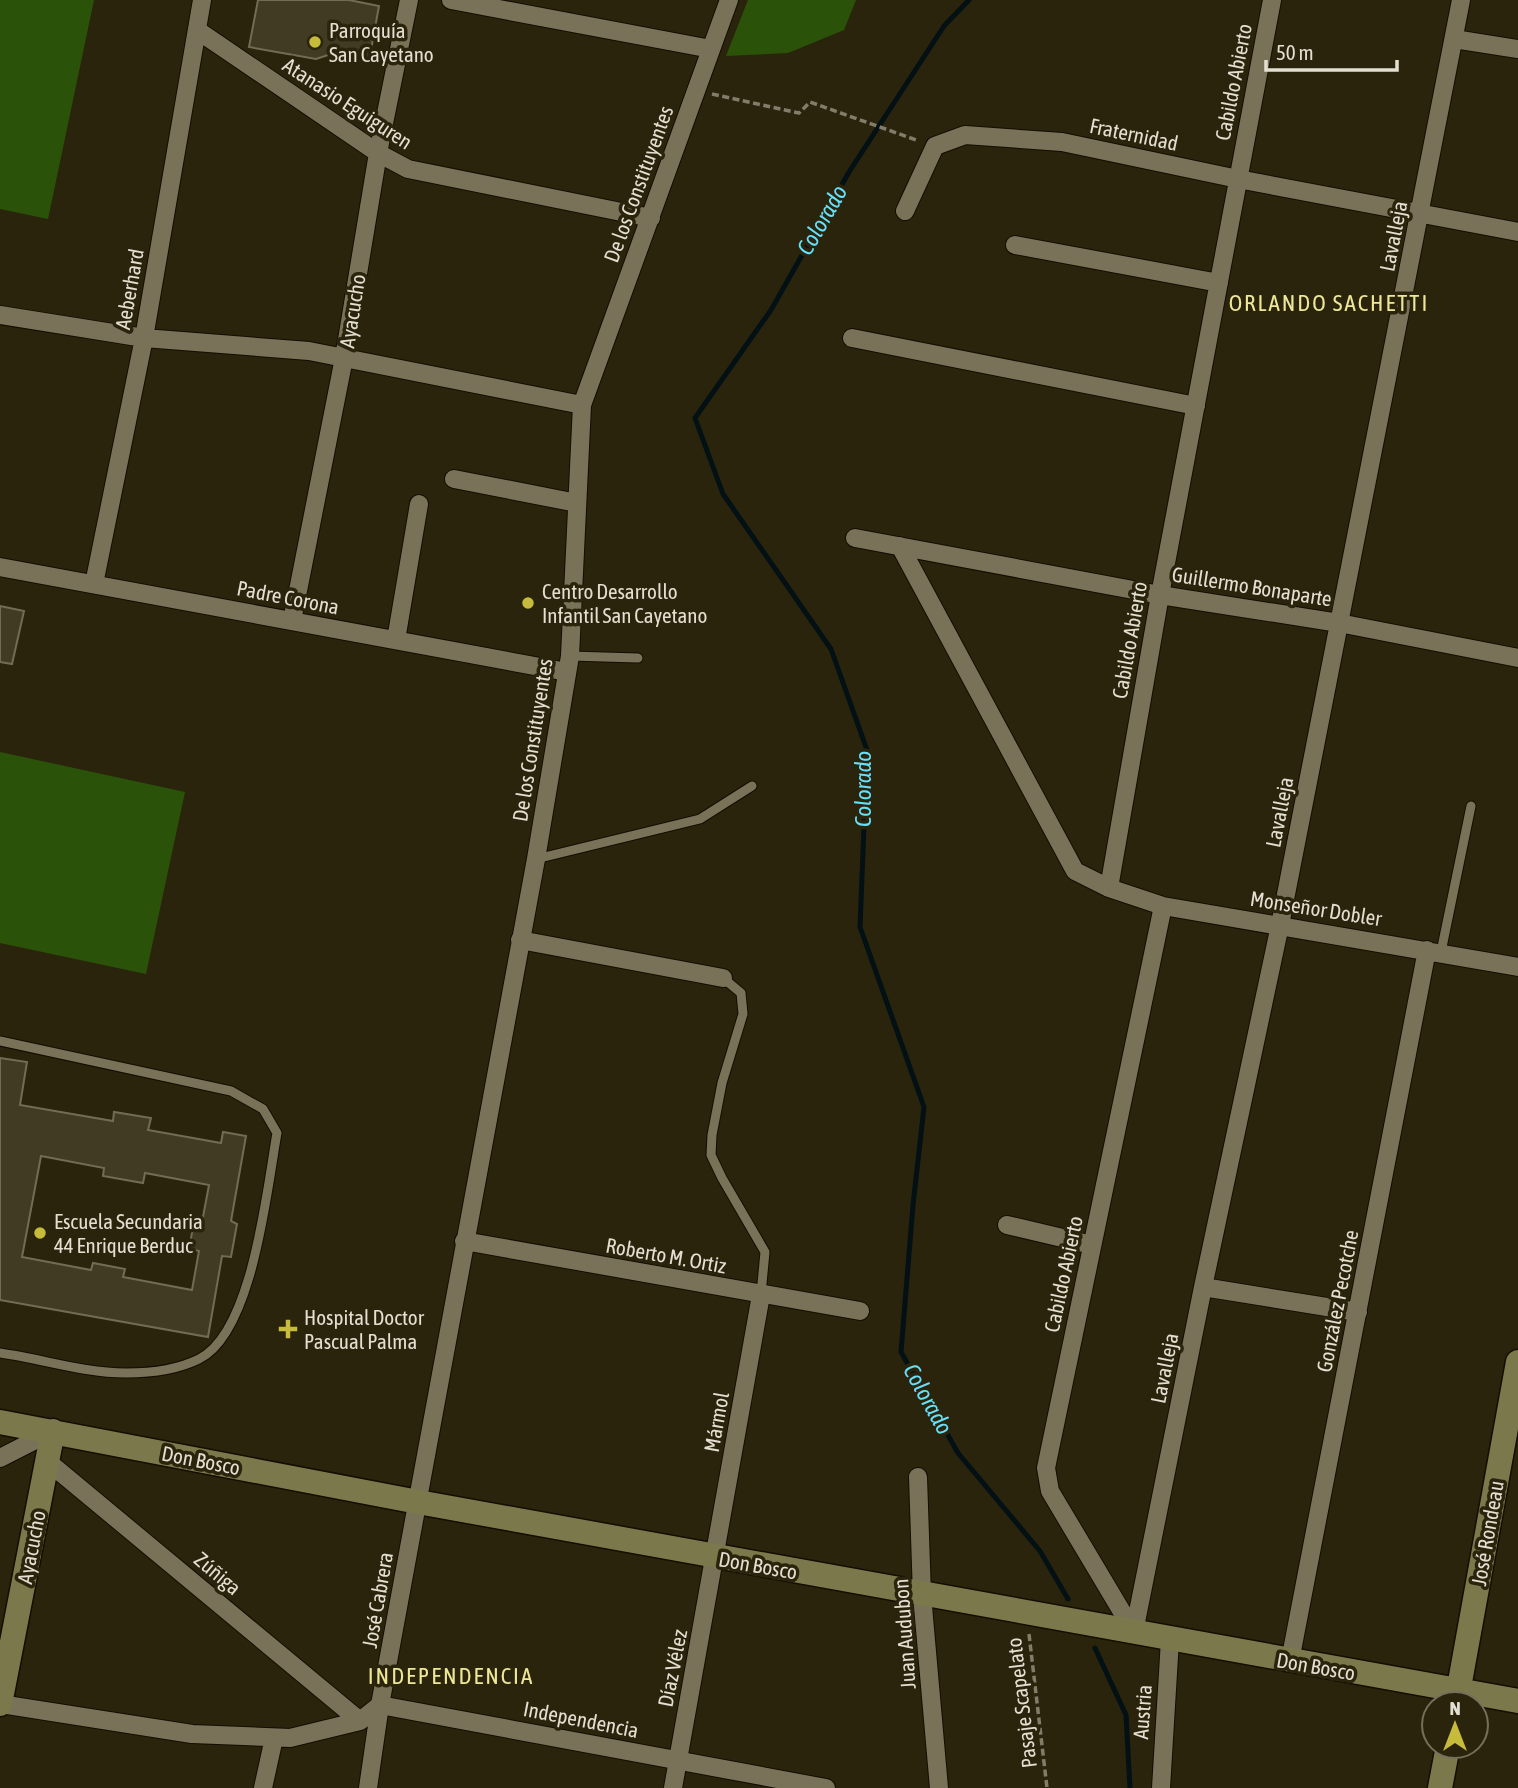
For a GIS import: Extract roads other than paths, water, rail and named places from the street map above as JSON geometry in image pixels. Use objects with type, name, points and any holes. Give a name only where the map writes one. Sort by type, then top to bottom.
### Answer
[{"type":"main road","name":"José Rondeau","points":[[1458,1690],[1518,1362]]},
{"type":"main road","name":"Don Bosco","points":[[0,1422],[418,1502],[1290,1661],[1425,1690]]},
{"type":"main road","name":"Ayacucho","points":[[0,1704],[53,1431]]},
{"type":"main road","name":"Don Bosco","points":[[1490,1699],[1518,1701]]},
{"type":"main road","points":[[1440,1788],[1445,1760]]},
{"type":"street","name":"Aeberhard","points":[[94,584],[144,338],[202,0]]},
{"type":"street","name":"Ayacucho","points":[[292,621],[344,358],[378,153],[409,0]]},
{"type":"street","points":[[451,0],[711,49]]},
{"type":"street","name":"De los Constituyentes","points":[[418,1502],[536,859],[568,664],[582,405],[729,0]]},
{"type":"street","name":"Cabildo Abierto","points":[[1109,888],[1160,595],[1272,0]]},
{"type":"street","name":"Lavalleja","points":[[1134,1632],[1203,1287],[1280,925],[1461,0]]},
{"type":"street","name":"Atanasio Eguiguren","points":[[197,30],[378,153],[408,169],[651,218]]},
{"type":"street","points":[[1454,39],[1518,49]]},
{"type":"street","name":"Fraternidad","points":[[905,211],[935,146],[965,135],[1062,142],[1238,179],[1518,232]]},
{"type":"street","points":[[1015,245],[1219,283]]},
{"type":"street","points":[[0,315],[144,338],[309,351],[582,405]]},
{"type":"street","points":[[852,338],[1196,406]]},
{"type":"street","points":[[454,479],[577,503]]},
{"type":"street","points":[[396,640],[419,503]]},
{"type":"street","name":"Guillermo Bonaparte","points":[[855,538],[1160,595],[1339,623],[1518,658]]},
{"type":"street","points":[[900,546],[1075,871],[1109,888]]},
{"type":"street","name":"Padre Corona","points":[[0,567],[396,640],[568,664]]},
{"type":"street","name":"Monseñor Dobler","points":[[1109,888],[1163,906],[1518,967]]},
{"type":"street","name":"Cabildo Abierto","points":[[1134,1632],[1050,1491],[1046,1468],[1163,906]]},
{"type":"street","points":[[520,940],[723,978]]},
{"type":"street","name":"González Pecotche","points":[[1290,1661],[1358,1312],[1434,951]]},
{"type":"street","points":[[1007,1225],[1092,1245]]},
{"type":"street","name":"Roberto M. Ortiz","points":[[464,1241],[860,1311]]},
{"type":"street","points":[[1203,1287],[1358,1312]]},
{"type":"street","name":"Mármol","points":[[716,1557],[761,1295]]},
{"type":"street","points":[[0,1458],[53,1431]]},
{"type":"street","name":"Zúñiga","points":[[47,1461],[360,1721]]},
{"type":"street","name":"Juan Audubon","points":[[918,1477],[922,1595],[939,1788]]},
{"type":"street","name":"José Cabrera","points":[[368,1788],[380,1705],[418,1502]]},
{"type":"street","name":"Díaz Vélez","points":[[673,1788],[716,1557]]},
{"type":"street","name":"Austria","points":[[1161,1788],[1170,1640]]},
{"type":"street","points":[[0,1704],[192,1734],[274,1738],[290,1738],[360,1721],[380,1705]]},
{"type":"street","name":"Independencia","points":[[380,1705],[826,1788]]},
{"type":"street","points":[[263,1788],[274,1738]]},
{"type":"lane","points":[[568,664],[638,658]]},
{"type":"lane","points":[[536,859],[700,819],[752,786]]},
{"type":"lane","points":[[1434,951],[1471,806]]},
{"type":"lane","points":[[723,978],[741,993],[743,1014],[722,1083],[711,1155],[765,1252],[761,1295]]},
{"type":"lane","points":[[0,1041],[231,1091],[263,1109],[277,1133],[247,1286],[241,1304],[226,1334],[201,1359],[161,1371],[125,1373],[80,1370],[0,1353]]},
{"type":"waterway","name":"Colorado","points":[[969,0],[944,26],[849,172],[771,310],[695,418],[723,494],[831,649],[867,750],[860,927],[924,1107],[901,1352],[958,1453],[1040,1551],[1068,1599]]},
{"type":"waterway","name":"Colorado","points":[[1095,1648],[1126,1715],[1130,1788]]},
{"type":"place","name":"Parroquía San Cayetano","points":[[315,42]]},
{"type":"place","name":"Centro Desarrollo Infantil San Cayetano","points":[[528,603]]},
{"type":"place","name":"Escuela Secundaria 44 Enrique Berduc","points":[[40,1233]]},
{"type":"place","name":"Hospital Doctor Pascual Palma","points":[[288,1329]]},
{"type":"district","name":"ORLANDO SACHETTI","points":[[1329,303]]},
{"type":"district","name":"INDEPENDENCIA","points":[[451,1676]]}]
